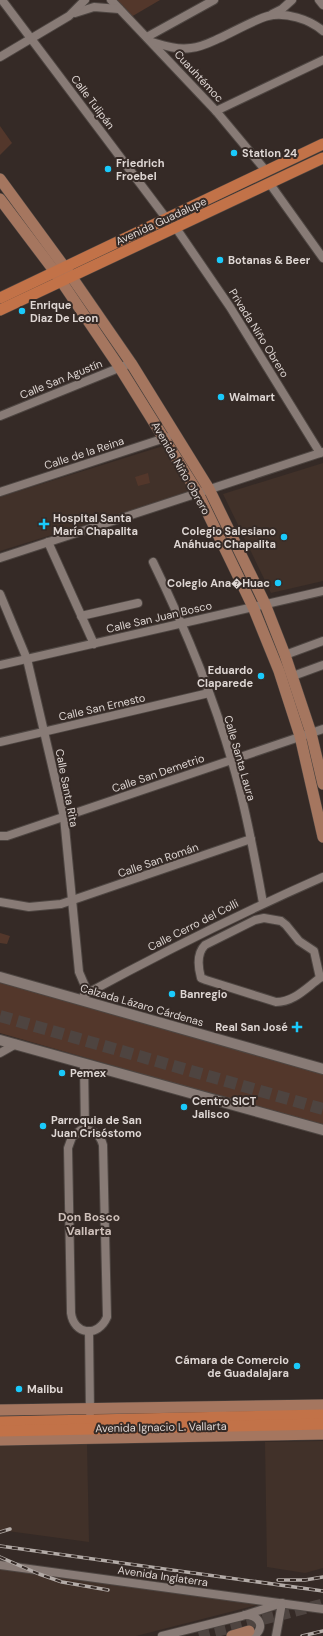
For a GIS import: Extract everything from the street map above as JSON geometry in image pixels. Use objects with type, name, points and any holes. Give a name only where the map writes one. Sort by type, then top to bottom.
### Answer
[{"type":"main road","name":"Avenida Guadalupe","points":[[0,310],[166,218],[323,144]]},
{"type":"main road","name":"Avenida Guadalupe","points":[[0,298],[176,228],[323,158]]},
{"type":"main road","name":"Avenida Niño Obrero","points":[[0,179],[4,191],[63,274],[131,363],[209,489],[265,604],[293,676],[306,734],[323,836]]},
{"type":"main road","name":"Avenida Niño Obrero","points":[[0,199],[63,274],[198,493],[254,607],[306,734],[323,784]]},
{"type":"main road","name":"Avenida Ignacio L. Vallarta","points":[[0,1422],[90,1415],[323,1405]]},
{"type":"main road","name":"Avenida Ignacio L. Vallarta","points":[[0,1410],[90,1415],[323,1415]]},
{"type":"main road","name":"Avenida Ignacio L. Vallarta","points":[[0,1431],[323,1424]]},
{"type":"main road","points":[[34,1439],[62,1430]]},
{"type":"main road","name":"Avenida Ignacio L. Vallarta","points":[[0,1440],[323,1434]]},
{"type":"main road","points":[[232,1636],[252,1634]]},
{"type":"street","name":"Calle Tulipán","points":[[2,0],[166,218]]},
{"type":"street","points":[[69,16],[85,0]]},
{"type":"street","name":"Cuauhtémoc","points":[[111,0],[216,111],[266,171]]},
{"type":"street","points":[[149,39],[214,0]]},
{"type":"street","points":[[149,39],[181,49],[204,46],[282,9],[292,0]]},
{"type":"street","points":[[319,0],[323,5]]},
{"type":"street","points":[[0,57],[69,16],[94,7],[119,9]]},
{"type":"street","points":[[267,16],[282,15],[296,18],[314,24],[323,31]]},
{"type":"street","points":[[216,111],[323,60]]},
{"type":"street","points":[[270,184],[323,258]]},
{"type":"street","name":"Privada Niño Obrero","points":[[176,228],[230,306],[321,453]]},
{"type":"street","name":"Calle San Agustín","points":[[0,416],[131,363]]},
{"type":"street","name":"Calle de la Reina","points":[[0,492],[176,434]]},
{"type":"street","points":[[0,558],[321,453]]},
{"type":"street","points":[[48,542],[94,644]]},
{"type":"street","name":"Calle Santa Laura","points":[[153,562],[182,623],[209,693],[231,760],[251,839],[263,903]]},
{"type":"street","name":"Calle San Juan Bosco","points":[[0,666],[323,591]]},
{"type":"street","name":"Calle Santa Rita","points":[[0,594],[28,659],[64,817],[79,972],[88,993]]},
{"type":"street","points":[[81,616],[138,603]]},
{"type":"street","points":[[286,655],[323,641]]},
{"type":"street","points":[[293,676],[323,666]]},
{"type":"street","name":"Calle San Ernesto","points":[[0,742],[209,693]]},
{"type":"street","name":"Calle San Demetrio","points":[[0,836],[7,836],[323,729]]},
{"type":"street","name":"Calle San Román","points":[[0,902],[21,906],[39,907],[72,901],[251,839]]},
{"type":"street","name":"Calle Cerro del Colli","points":[[76,999],[173,947],[263,903],[323,877]]},
{"type":"street","points":[[267,918],[280,921],[286,925],[299,941],[314,951],[321,973],[294,998],[285,1002],[276,1002],[201,978],[199,954],[205,945],[255,920],[267,918]]},
{"type":"street","name":"Calzada Lázaro Cárdenas","points":[[0,977],[323,1069]]},
{"type":"street","points":[[0,1040],[322,1129]]},
{"type":"street","points":[[0,1053],[16,1044]]},
{"type":"street","points":[[84,1063],[85,1130]]},
{"type":"street","points":[[85,1130],[93,1131],[98,1134],[103,1145],[107,1312],[107,1317],[100,1327],[89,1331],[78,1328],[74,1324],[71,1313],[69,1142],[76,1133],[85,1130]]},
{"type":"street","points":[[89,1331],[90,1415]]},
{"type":"street","name":"Avenida Inglaterra","points":[[0,1565],[323,1609]]},
{"type":"street","points":[[162,1636],[242,1616],[282,1603],[276,1636]]},
{"type":"street","points":[[242,1616],[254,1616],[258,1619],[260,1624],[259,1630],[252,1634]]},
{"type":"shaded area","points":[[117,0],[160,0],[131,17]]},
{"type":"shaded area","points":[[0,126],[12,143],[0,155]]},
{"type":"shaded area","name":"Hospital Santa María Chapalita","points":[[163,446],[190,492],[0,551],[0,497]]},
{"type":"shaded area","name":"Colegio Salesiano Anáhuac Chapalita","points":[[323,463],[323,581],[271,593],[223,494]]},
{"type":"shaded area","points":[[148,473],[150,483],[138,486],[135,477]]},
{"type":"shaded area","points":[[0,933],[10,936],[7,944],[0,943]]},
{"type":"shaded area","points":[[0,982],[323,1074],[323,1126],[0,1033]]},
{"type":"shaded area","points":[[323,1441],[323,1568],[305,1573],[267,1567],[265,1442]]},
{"type":"shaded area","points":[[87,1444],[89,1542],[0,1530],[0,1446]]},
{"type":"shaded area","points":[[0,1569],[258,1602],[257,1605],[136,1636],[0,1636]]},
{"type":"tunnel","points":[[0,1016],[323,1109]]},
{"type":"tunnel","points":[[199,1636],[323,1604]]},
{"type":"railway","points":[[0,1532],[10,1529]]},
{"type":"railway","points":[[0,1546],[323,1591]]},
{"type":"railway","points":[[0,1557],[62,1582],[108,1590]]},
{"type":"railway","points":[[278,1580],[305,1580],[323,1577]]},
{"type":"railway","points":[[302,1636],[323,1631]]},
{"type":"place","name":"Station 24","points":[[234,153]]},
{"type":"place","name":"Friedrich Froebel","points":[[108,169]]},
{"type":"place","name":"Botanas & Beer","points":[[220,260]]},
{"type":"place","name":"Enrique Diaz De Leon","points":[[22,311]]},
{"type":"place","name":"Walmart","points":[[221,397]]},
{"type":"place","name":"Hospital Santa María Chapalita","points":[[44,524]]},
{"type":"place","name":"Colegio Salesiano Anáhuac Chapalita","points":[[284,537]]},
{"type":"place","name":"Colegio Ana�Huac","points":[[278,583]]},
{"type":"place","name":"Eduardo Claparede","points":[[261,676]]},
{"type":"place","name":"Banregio","points":[[172,994]]},
{"type":"place","name":"Real San José","points":[[297,1027]]},
{"type":"place","name":"Pemex","points":[[62,1073]]},
{"type":"place","name":"Centro SICT Jalisco","points":[[184,1107]]},
{"type":"place","name":"Parroquia de San Juan Crisóstomo","points":[[43,1126]]},
{"type":"place","name":"Cámara de Comercio de Guadalajara","points":[[297,1366]]},
{"type":"place","name":"Malibu","points":[[19,1389]]},
{"type":"district","name":"Don Bosco Vallarta","points":[[89,1224]]}]
